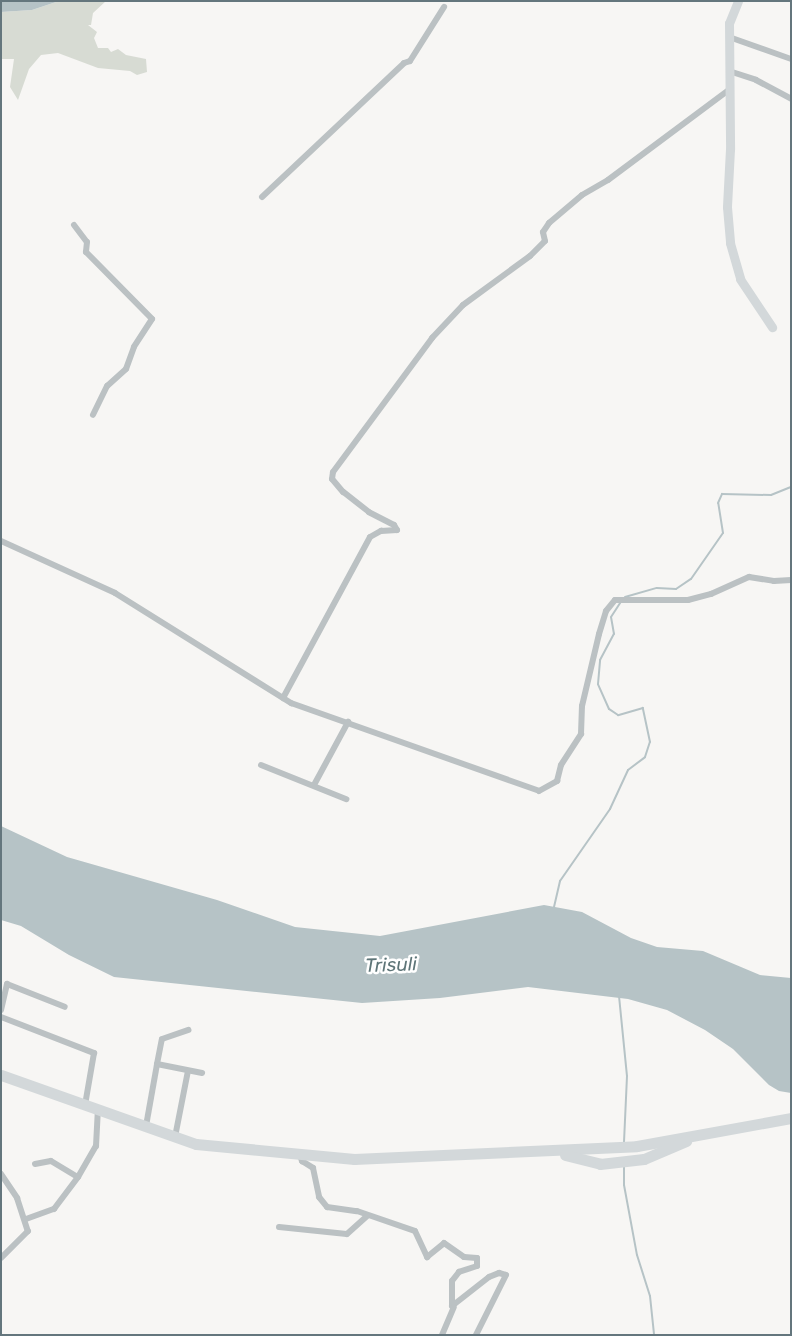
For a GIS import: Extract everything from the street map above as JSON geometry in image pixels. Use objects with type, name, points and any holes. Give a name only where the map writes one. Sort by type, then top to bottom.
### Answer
[{"type":"highway","points":[[1,1075],[175,1137],[220,1148],[299,1153],[354,1160],[392,1160],[602,1150],[697,1136],[791,1118]]},
{"type":"highway","points":[[554,1152],[600,1164],[638,1160],[669,1150],[697,1136]]},
{"type":"street","points":[[738,1],[730,14],[729,37],[730,88],[727,207],[730,243],[740,279],[772,327]]},
{"type":"street","points":[[262,197],[404,63],[410,61],[444,7]]},
{"type":"street","points":[[729,37],[791,59]]},
{"type":"street","points":[[729,71],[756,80],[791,99]]},
{"type":"street","points":[[283,698],[370,537],[377,532],[397,530],[394,524],[369,512],[343,492],[332,479],[334,472],[398,388],[422,352],[463,305],[530,256],[545,241],[543,232],[549,222],[582,195],[608,180],[730,88]]},
{"type":"street","points":[[74,226],[87,242],[86,252],[152,319],[134,347],[126,368],[107,386],[93,415]]},
{"type":"street","points":[[1,540],[115,593],[229,661],[283,698],[476,771],[533,790],[544,789],[557,781],[561,765],[581,734],[582,706],[599,634],[606,611],[615,600],[688,600],[712,594],[749,577],[774,581],[791,580]]},
{"type":"street","points":[[314,785],[348,722]]},
{"type":"street","points":[[261,765],[346,799]]},
{"type":"street","points":[[1,1010],[8,984],[65,1007]]},
{"type":"street","points":[[1,1017],[94,1053],[84,1105]]},
{"type":"street","points":[[146,1126],[162,1039],[188,1030]]},
{"type":"street","points":[[157,1064],[202,1074]]},
{"type":"street","points":[[175,1137],[188,1070]]},
{"type":"street","points":[[26,1218],[54,1208],[78,1177],[96,1146],[98,1109]]},
{"type":"street","points":[[299,1153],[302,1161],[314,1168],[323,1204],[332,1210],[357,1211],[415,1231],[427,1257],[444,1243],[464,1257],[477,1258],[477,1266],[459,1272],[452,1280],[450,1303],[454,1307]]},
{"type":"street","points":[[35,1164],[51,1161],[78,1177]]},
{"type":"street","points":[[1,1174],[26,1218],[26,1236],[1,1258]]},
{"type":"street","points":[[279,1227],[347,1234],[367,1216]]},
{"type":"street","points":[[442,1335],[454,1307],[469,1290],[499,1272],[506,1276],[476,1335]]},
{"type":"shaded area","points":[[59,1],[106,1],[93,13],[91,25],[88,25],[97,32],[94,38],[98,48],[108,48],[111,52],[118,49],[126,55],[146,59],[147,72],[137,75],[130,71],[98,68],[58,53],[41,55],[29,69],[18,100],[10,87],[14,59],[1,59],[1,12],[32,10]]},
{"type":"water","points":[[1,1],[59,1],[32,10],[1,12]]},
{"type":"water","name":"Trisuli","points":[[1,826],[67,857],[217,900],[295,927],[380,936],[544,905],[582,912],[631,938],[657,947],[703,951],[760,975],[791,978],[791,1093],[779,1091],[769,1085],[733,1049],[705,1030],[667,1010],[628,999],[528,987],[440,998],[362,1003],[114,977],[69,955],[21,926],[1,920]]},
{"type":"waterway","points":[[625,597],[657,588],[676,589],[691,579],[723,533],[718,503],[722,494],[771,495],[791,487]]},
{"type":"waterway","points":[[554,907],[560,881],[610,809],[628,770],[645,757],[650,742],[643,708],[618,715],[609,709],[598,684],[600,660],[614,634],[611,617],[620,603]]},
{"type":"waterway","points":[[619,996],[627,1076],[624,1143]]},
{"type":"waterway","points":[[624,1165],[624,1185],[637,1255],[650,1296],[654,1335]]}]
